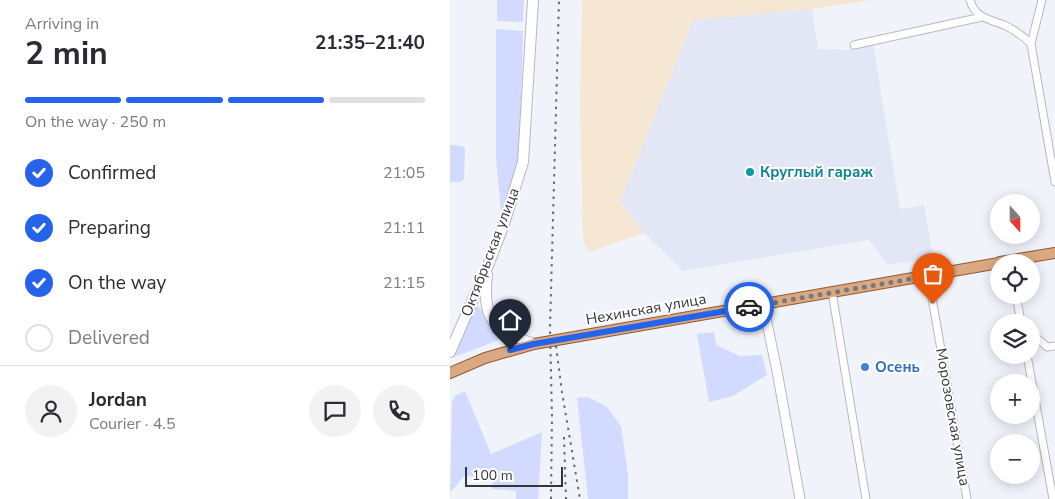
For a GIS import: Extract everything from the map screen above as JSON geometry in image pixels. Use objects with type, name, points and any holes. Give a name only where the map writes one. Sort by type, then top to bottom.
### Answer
[{"type":"main road","name":"Октябрьская улица","points":[[450,352],[489,263],[510,207],[523,162],[533,0]]},
{"type":"main road","name":"Нехинская улица","points":[[1040,256],[1055,253]]},
{"type":"main road","points":[[489,263],[486,288],[488,312],[494,323],[508,334],[534,344]]},
{"type":"main road","name":"Нехинская улица","points":[[450,373],[494,356],[534,344],[990,265]]},
{"type":"street","points":[[970,0],[972,7],[982,17],[1018,32],[1031,44]]},
{"type":"street","points":[[1042,0],[1031,44],[1055,182]]},
{"type":"street","points":[[854,45],[982,17]]},
{"type":"street","name":"Морозовская улица","points":[[928,276],[966,499]]},
{"type":"street","points":[[832,292],[866,499]]},
{"type":"street","points":[[763,304],[800,499]]},
{"type":"street","points":[[1040,341],[1047,347],[1055,346]]},
{"type":"street","points":[[1029,364],[1053,499]]},
{"type":"shaded area","points":[[497,0],[524,0],[523,22],[497,21]]},
{"type":"shaded area","points":[[582,0],[872,0],[812,9],[693,20],[620,202],[644,233],[589,252],[583,241],[580,107]]},
{"type":"shaded area","points":[[812,9],[818,49],[845,50],[873,44],[900,209],[924,205],[933,257],[888,265],[869,240],[683,271],[644,233],[620,202],[693,20]]},
{"type":"shaded area","points":[[496,29],[523,31],[520,153],[506,210],[501,210],[496,159]]},
{"type":"shaded area","points":[[450,145],[465,148],[464,179],[461,182],[450,182]]},
{"type":"shaded area","points":[[476,306],[479,307],[504,338],[457,356],[455,354]]},
{"type":"shaded area","points":[[714,332],[716,345],[740,356],[762,355],[767,375],[733,396],[709,402],[697,334]]},
{"type":"shaded area","points":[[465,391],[491,454],[542,432],[538,499],[516,499],[516,491],[492,489],[493,478],[464,476],[450,493],[452,402],[455,396]]},
{"type":"shaded area","points":[[588,397],[607,407],[621,426],[628,475],[628,499],[588,499],[577,398]]},
{"type":"railway","points":[[551,499],[550,328],[559,0]]},
{"type":"railway","points":[[556,346],[580,499]]},
{"type":"railway","points":[[564,437],[566,499]]},
{"type":"way so far","points":[[749,307],[928,276],[933,304]]},
{"type":"place","name":"Круглый гараж","points":[[750,172]]},
{"type":"place","name":"Осень","points":[[865,367]]},
{"type":"route","points":[[510,350],[534,344],[749,307]]}]
